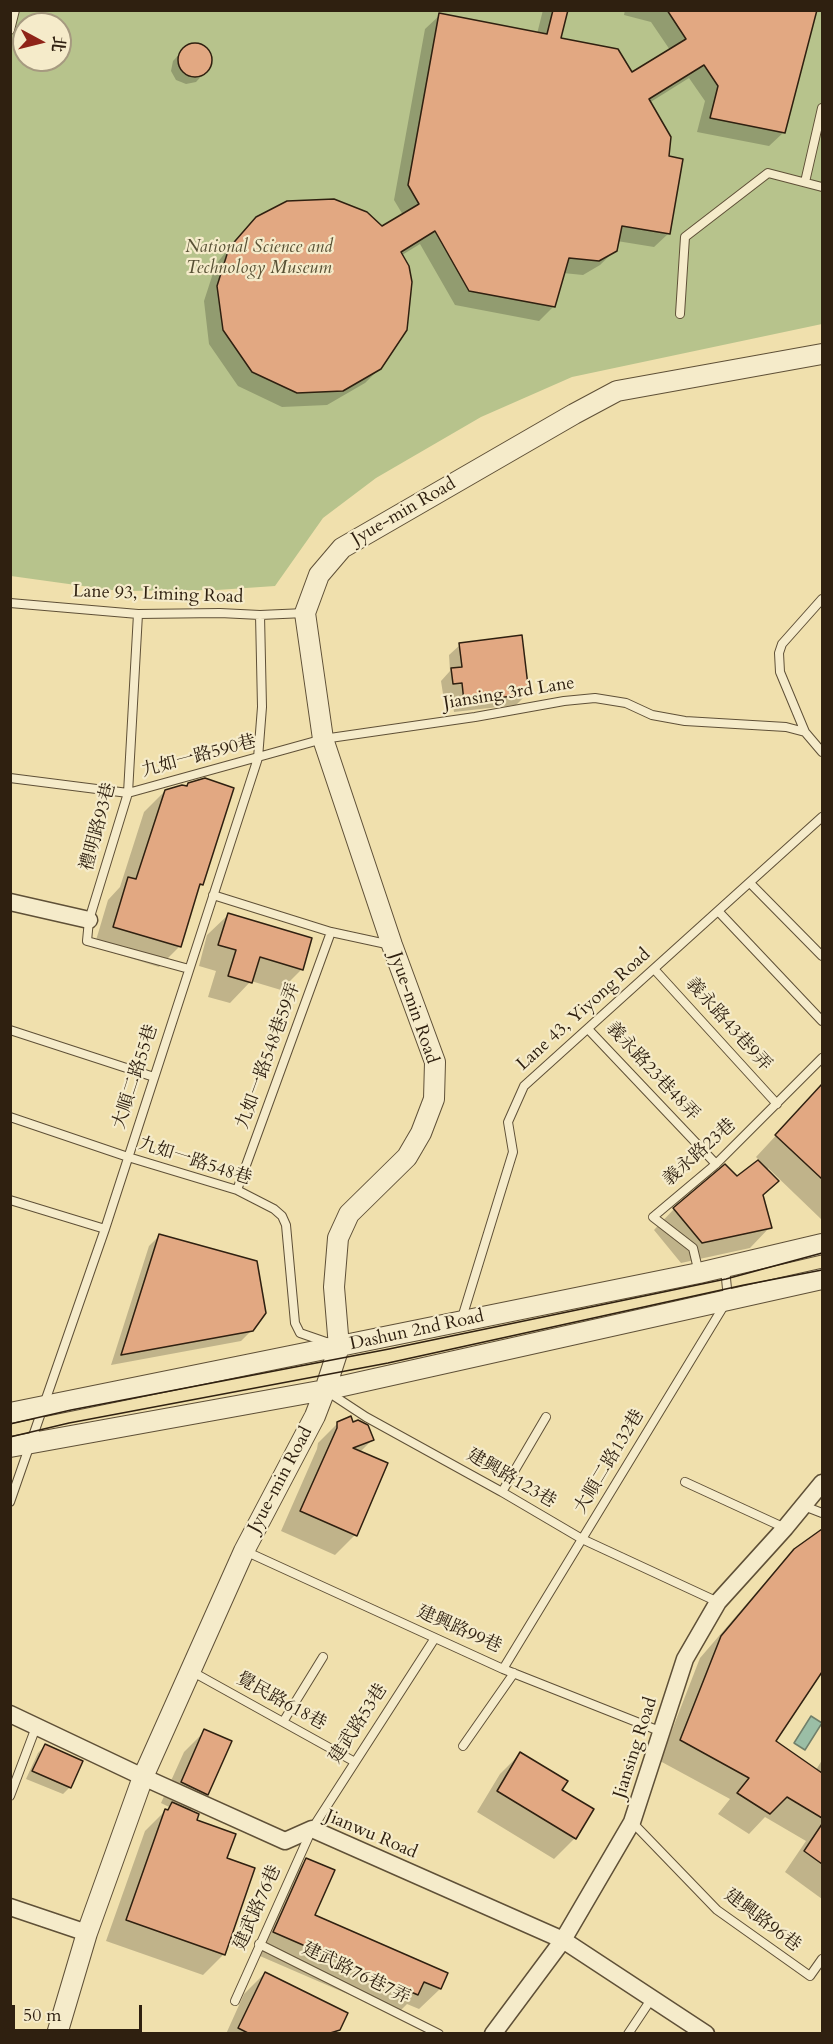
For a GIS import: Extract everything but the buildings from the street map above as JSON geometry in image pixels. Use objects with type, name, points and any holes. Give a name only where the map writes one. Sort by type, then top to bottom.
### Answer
[{"type":"street","name":"Jyue-min Road","points":[[57,2034],[87,1933],[143,1777],[244,1551],[315,1416],[325,1390],[339,1347],[333,1287],[338,1238],[349,1214],[407,1157],[421,1133],[434,1099],[435,1062],[392,945],[324,739],[305,613],[319,574],[342,548],[574,414],[617,392],[822,354]]},
{"type":"street","points":[[10,902],[89,920]]},
{"type":"street","name":"Dashun 2nd Road","points":[[10,1413],[699,1273],[822,1244]]},
{"type":"street","name":"Dashun 2nd Road","points":[[10,1447],[325,1390],[822,1279]]},
{"type":"street","name":"Jiansing Road","points":[[493,2034],[563,1940],[632,1822],[686,1659],[718,1602],[822,1483]]},
{"type":"street","name":"Jianwu Road","points":[[10,1714],[285,1841],[312,1829],[563,1940],[706,2034]]},
{"type":"street","points":[[10,1906],[87,1933]]},
{"type":"lane","points":[[805,182],[822,108]]},
{"type":"lane","points":[[680,314],[685,237],[768,173],[822,187]]},
{"type":"lane","points":[[822,599],[782,644],[779,654],[780,672],[805,732],[822,752]]},
{"type":"lane","name":"Lane 93, Liming Road","points":[[10,603],[138,614],[305,613]]},
{"type":"lane","name":"禮明路93巷","points":[[89,920],[128,793],[138,614]]},
{"type":"lane","name":"大順二路55巷","points":[[10,1502],[105,1229],[258,759],[262,707],[260,615]]},
{"type":"lane","name":"Jiansing 3rd Lane","points":[[324,739],[595,698],[626,703],[652,715],[685,721],[786,727],[805,732]]},
{"type":"lane","name":"九如一路590巷","points":[[10,778],[128,793],[324,739]]},
{"type":"lane","name":"Lane 43, Yiyong Road","points":[[461,1322],[513,1152],[508,1122],[524,1086],[822,817]]},
{"type":"lane","points":[[750,883],[822,957]]},
{"type":"lane","points":[[213,895],[331,932],[392,945]]},
{"type":"lane","points":[[718,911],[822,1021]]},
{"type":"lane","points":[[89,920],[87,942],[189,969]]},
{"type":"lane","name":"九如一路548巷59弄","points":[[237,1190],[331,932]]},
{"type":"lane","name":"義永路43巷9弄","points":[[654,969],[777,1104]]},
{"type":"lane","name":"義永路23巷48弄","points":[[588,1029],[716,1164]]},
{"type":"lane","points":[[10,1030],[154,1077]]},
{"type":"lane","name":"義永路23巷","points":[[699,1273],[693,1248],[652,1217],[716,1164],[822,1058]]},
{"type":"lane","name":"九如一路548巷","points":[[10,1117],[128,1157],[237,1190],[274,1209],[282,1216],[286,1225],[295,1323],[300,1333],[339,1347]]},
{"type":"lane","points":[[10,1200],[105,1229]]},
{"type":"lane","points":[[725,1267],[728,1299]]},
{"type":"lane","name":"大順二路132巷","points":[[503,1669],[728,1299]]},
{"type":"lane","name":"建興路123巷","points":[[325,1390],[366,1417],[582,1539],[718,1602]]},
{"type":"lane","points":[[502,1492],[546,1417]]},
{"type":"lane","points":[[685,1482],[785,1528]]},
{"type":"lane","points":[[804,1506],[822,1514]]},
{"type":"lane","name":"建興路99巷","points":[[244,1551],[503,1669],[663,1732]]},
{"type":"lane","name":"建武路53巷","points":[[312,1829],[435,1638]]},
{"type":"lane","points":[[283,1722],[323,1657]]},
{"type":"lane","name":"覺民路618巷","points":[[191,1671],[355,1762]]},
{"type":"lane","points":[[463,1746],[514,1673]]},
{"type":"lane","points":[[10,1796],[36,1726]]},
{"type":"lane","name":"建興路96巷","points":[[632,1822],[717,1910],[810,1976],[822,1959]]},
{"type":"lane","name":"建武路76巷","points":[[235,2001],[312,1829]]},
{"type":"lane","name":"建武路76巷7弄","points":[[260,1944],[439,2034]]},
{"type":"lane","points":[[628,2034],[652,1998]]},
{"type":"green space","name":"National Science and Technology Museum","points":[[11,11],[822,11],[822,324],[572,377],[481,417],[376,478],[323,518],[275,586],[217,590],[119,591],[11,576]]},
{"type":"shaded area","points":[[811,1716],[822,1723],[805,1750],[794,1743]]},
{"type":"tram line","points":[[10,1424],[726,1279],[822,1253]]},
{"type":"tram line","points":[[10,1437],[69,1423],[388,1363],[822,1270]]}]
